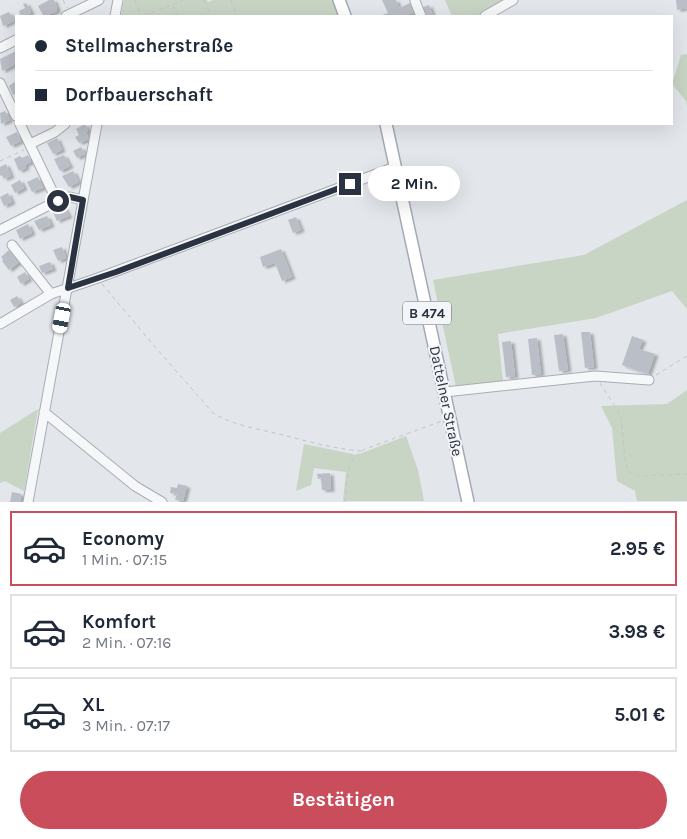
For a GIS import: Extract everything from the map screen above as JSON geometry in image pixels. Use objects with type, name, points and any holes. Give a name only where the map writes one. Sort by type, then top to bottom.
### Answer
[{"type":"main road","points":[[339,0],[345,15]]},
{"type":"main road","name":"Dattelner Straße","points":[[386,125],[468,502]]},
{"type":"street","points":[[68,15],[100,0]]},
{"type":"street","points":[[115,15],[118,0]]},
{"type":"street","points":[[487,15],[513,0]]},
{"type":"street","points":[[416,1],[421,15]]},
{"type":"street","points":[[0,48],[15,40]]},
{"type":"street","points":[[0,83],[15,114]]},
{"type":"street","points":[[20,125],[58,201]]},
{"type":"street","points":[[30,146],[64,125]]},
{"type":"street","points":[[28,502],[97,125]]},
{"type":"street","points":[[0,324],[51,294],[395,167]]},
{"type":"street","points":[[0,230],[58,201],[70,197],[83,200]]},
{"type":"street","points":[[12,246],[51,294]]},
{"type":"street","points":[[444,392],[595,376],[648,380]]},
{"type":"street","points":[[44,412],[136,486],[162,502]]},
{"type":"path","points":[[136,0],[143,15]]},
{"type":"path","points":[[145,15],[183,0]]},
{"type":"path","points":[[204,0],[211,15]]},
{"type":"path","points":[[231,0],[237,15]]},
{"type":"path","points":[[172,4],[177,15]]},
{"type":"path","points":[[0,161],[30,146]]},
{"type":"path","points":[[98,278],[156,348],[214,413],[221,418],[301,440],[362,451]]},
{"type":"path","points":[[648,380],[687,356]]},
{"type":"path","points":[[595,376],[621,416],[625,460],[628,471],[639,476],[687,474]]},
{"type":"path","points":[[345,502],[350,463],[355,456],[362,451],[450,419]]},
{"type":"green space","points":[[124,0],[207,0],[208,2],[213,0],[335,0],[342,15],[121,15]]},
{"type":"green space","points":[[445,0],[511,0],[484,15],[451,14]]},
{"type":"green space","points":[[687,54],[687,106],[686,101],[673,85],[681,55]]},
{"type":"green space","points":[[687,200],[687,309],[672,291],[596,318],[498,334],[503,382],[456,387],[433,280],[584,255]]},
{"type":"green space","points":[[687,390],[687,501],[637,501],[635,491],[617,481],[612,428],[601,406],[667,404]]},
{"type":"green space","points":[[38,409],[24,491],[5,481],[0,483],[0,433]]},
{"type":"green space","points":[[406,436],[418,470],[424,501],[343,501],[346,472],[314,468],[311,485],[296,491],[304,444],[357,455]]},
{"type":"building","points":[[49,0],[54,0],[57,11],[43,15],[38,6]]},
{"type":"building","points":[[382,0],[396,0],[399,8],[410,3],[414,12],[406,15],[382,15],[388,13]]},
{"type":"building","points":[[676,0],[687,0],[687,8],[677,10]]},
{"type":"building","points":[[26,3],[31,12],[29,15],[20,15],[19,11],[25,8],[23,4]]},
{"type":"building","points":[[429,5],[433,15],[424,15],[421,8]]},
{"type":"building","points":[[9,12],[14,21],[3,26],[0,16]]},
{"type":"building","points":[[15,52],[15,64],[2,71],[0,59]]},
{"type":"building","points":[[15,82],[15,94],[13,95],[9,86]]},
{"type":"building","points":[[5,111],[10,120],[1,124],[0,113]]},
{"type":"building","points":[[85,125],[89,139],[79,143],[75,137],[79,135],[76,129]]},
{"type":"building","points":[[17,132],[21,141],[11,146],[6,137]]},
{"type":"building","points":[[57,138],[62,150],[53,154],[47,143]]},
{"type":"building","points":[[81,147],[85,154],[77,158],[73,151]]},
{"type":"building","points":[[28,155],[31,162],[25,165],[26,168],[19,171],[14,159]]},
{"type":"building","points":[[64,155],[70,166],[60,171],[54,159]]},
{"type":"building","points":[[6,164],[11,176],[4,179],[2,175],[0,176],[0,167]]},
{"type":"building","points":[[73,171],[79,182],[69,187],[62,176]]},
{"type":"building","points":[[38,177],[43,188],[32,192],[27,182]]},
{"type":"building","points":[[20,180],[24,188],[15,193],[11,185]]},
{"type":"building","points":[[8,193],[12,202],[4,206],[0,197]]},
{"type":"building","points":[[64,207],[69,216],[57,221],[53,212]]},
{"type":"building","points":[[47,216],[51,225],[39,230],[34,221]]},
{"type":"building","points":[[296,217],[301,230],[293,233],[288,220]]},
{"type":"building","points":[[28,224],[32,233],[20,239],[16,230]]},
{"type":"building","points":[[62,247],[66,258],[58,261],[53,250]]},
{"type":"building","points":[[281,249],[292,277],[282,281],[275,263],[263,267],[260,257]]},
{"type":"building","points":[[9,250],[19,262],[9,270],[1,257]]},
{"type":"building","points":[[50,262],[53,269],[42,273],[39,266]]},
{"type":"building","points":[[25,272],[29,279],[21,284],[17,277]]},
{"type":"building","points":[[17,296],[21,303],[14,307],[10,300]]},
{"type":"building","points":[[581,332],[590,332],[594,367],[585,368]]},
{"type":"building","points":[[563,334],[568,370],[559,371],[554,335]]},
{"type":"building","points":[[632,336],[643,340],[639,349],[655,354],[648,374],[622,365]]},
{"type":"building","points":[[537,338],[541,374],[532,375],[528,339]]},
{"type":"building","points":[[511,341],[515,376],[506,377],[502,342]]},
{"type":"building","points":[[330,473],[331,490],[322,490],[321,478],[318,479],[317,474]]},
{"type":"building","points":[[178,484],[187,486],[183,501],[175,500],[177,494],[170,493],[171,487],[177,488]]},
{"type":"building","points":[[12,492],[21,494],[20,502],[10,502]]},
{"type":"route","points":[[58,201],[70,197],[83,200],[68,288],[116,272],[350,184]]}]
